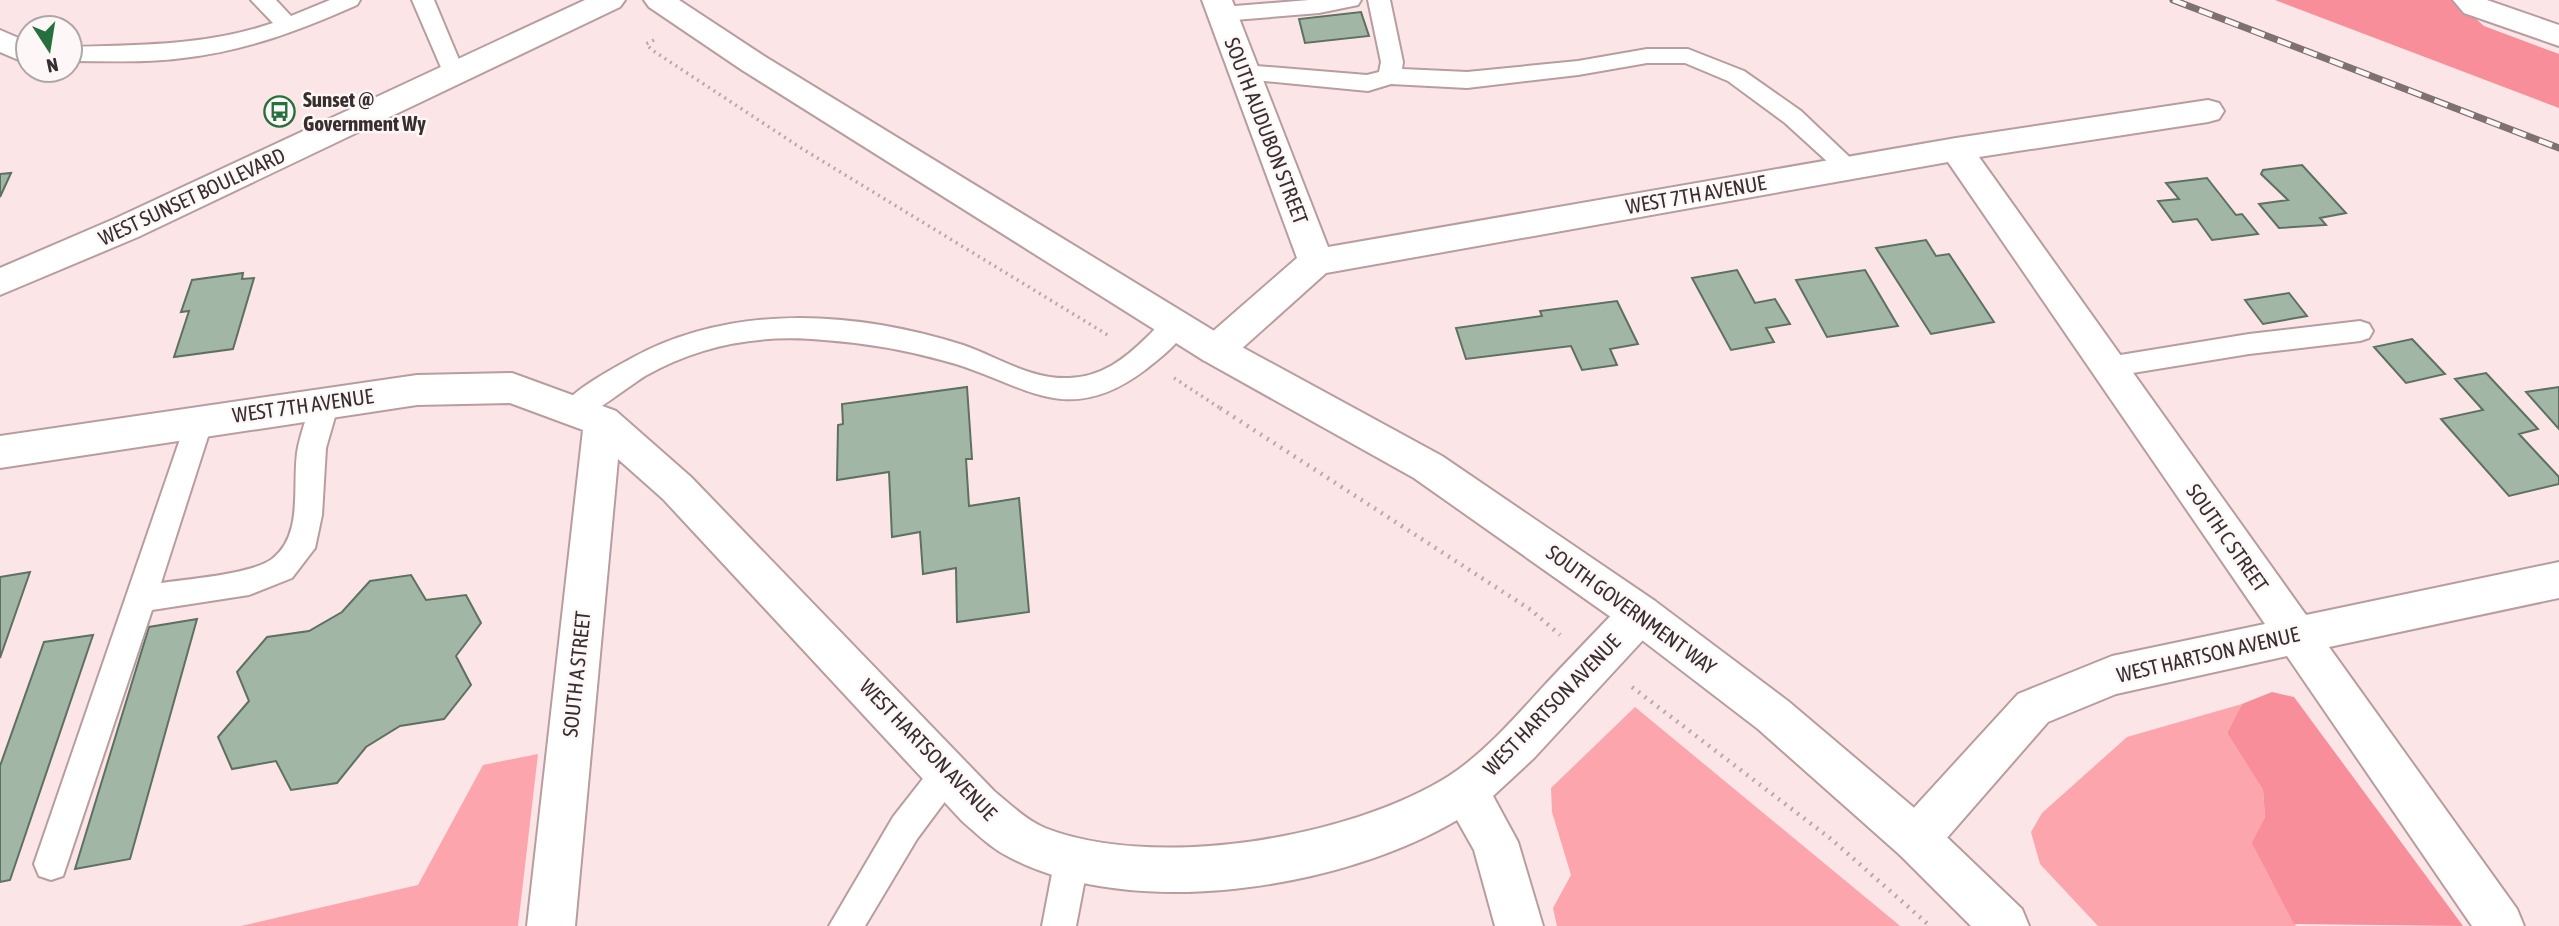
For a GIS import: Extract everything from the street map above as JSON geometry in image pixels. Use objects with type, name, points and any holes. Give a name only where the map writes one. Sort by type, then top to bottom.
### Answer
[{"type":"street","name":"WEST SUNSET BOULEVARD","points":[[0,282],[126,228],[610,0]]},
{"type":"street","name":"SOUTH GOVERNMENT WAY","points":[[659,0],[753,63],[1216,350],[1428,467],[1640,614],[1773,715],[1916,839],[2006,926]]},
{"type":"street","points":[[2471,3],[2559,36]]},
{"type":"street","name":"SOUTH AUDUBON STREET","points":[[1219,7],[1316,262]]},
{"type":"street","name":"WEST 7TH AVENUE","points":[[1316,262],[1956,149],[2208,111]]},
{"type":"street","name":"SOUTH C STREET","points":[[1956,149],[2500,926]]},
{"type":"street","points":[[1216,350],[1316,262]]},
{"type":"street","name":"WEST 7TH AVENUE","points":[[0,452],[417,390],[512,388],[588,416]]},
{"type":"street","name":"WEST HARTSON AVENUE","points":[[588,416],[677,488],[978,806],[1027,843],[1072,859],[1121,868],[1178,870],[1241,864],[1307,852],[1367,835],[1432,811],[1465,791],[1516,748],[1640,614]]},
{"type":"street","name":"SOUTH A STREET","points":[[551,926],[588,416]]},
{"type":"street","name":"WEST HARTSON AVENUE","points":[[1916,839],[2033,708],[2112,675],[2559,580]]},
{"type":"street","points":[[1465,791],[1495,842],[1519,926]]},
{"type":"lane","points":[[262,0],[276,10],[287,27]]},
{"type":"lane","points":[[84,54],[182,51],[229,43],[287,27],[349,0]]},
{"type":"lane","points":[[423,0],[454,74]]},
{"type":"lane","points":[[1219,7],[1319,6],[1350,0]]},
{"type":"lane","points":[[1379,0],[1392,62],[1390,76]]},
{"type":"lane","points":[[1244,72],[1368,83],[1390,76],[1467,80],[1578,68],[1647,56],[1688,56],[1735,76],[1793,117],[1849,168]]},
{"type":"lane","points":[[588,416],[612,382],[677,348],[726,333],[786,329],[847,331],[944,350],[984,362],[1011,377],[1066,389],[1112,380],[1144,358],[1176,325]]},
{"type":"lane","points":[[2108,367],[2249,344],[2360,331]]},
{"type":"lane","points":[[141,599],[249,582],[282,569],[300,548],[308,515],[312,449],[325,403]]},
{"type":"lane","points":[[51,864],[199,421]]},
{"type":"lane","points":[[846,926],[905,828],[947,773]]},
{"type":"lane","points":[[1059,926],[1072,859]]},
{"type":"path","points":[[646,44],[801,148],[1014,275],[1144,358],[1531,610],[1550,627]]},
{"type":"path","points":[[1644,696],[1831,839],[1930,926]]},
{"type":"shaded area","points":[[2275,0],[2454,0],[2484,26],[2559,54],[2559,108]]},
{"type":"shaded area","points":[[2272,692],[2294,697],[2463,926],[2294,924],[2252,843],[2265,817],[2263,790],[2227,733],[2242,704]]},
{"type":"shaded area","points":[[2242,704],[2227,733],[2263,790],[2265,817],[2253,843],[2296,926],[2098,926],[2040,864],[2031,832],[2042,813],[2127,737]]},
{"type":"shaded area","points":[[1635,707],[1900,926],[1557,926],[1553,908],[1571,875],[1552,812],[1551,788]]},
{"type":"shaded area","points":[[538,754],[518,926],[241,926],[418,885],[483,765]]},
{"type":"building","points":[[1361,12],[1369,36],[1305,43],[1299,19]]},
{"type":"building","points":[[2302,165],[2346,213],[2320,218],[2326,225],[2279,228],[2259,204],[2288,200],[2261,174],[2263,170]]},
{"type":"building","points":[[11,173],[0,197],[0,174]]},
{"type":"building","points":[[2207,178],[2236,215],[2242,214],[2258,234],[2212,240],[2197,219],[2173,222],[2158,201],[2179,199],[2166,183]]},
{"type":"building","points":[[1926,240],[1936,256],[1949,254],[1994,322],[1931,334],[1876,248]]},
{"type":"building","points":[[1737,270],[1755,303],[1775,299],[1790,324],[1766,328],[1774,342],[1731,350],[1692,278]]},
{"type":"building","points":[[1865,270],[1898,326],[1827,337],[1796,280]]},
{"type":"building","points":[[243,273],[242,279],[254,278],[233,349],[174,357],[189,311],[181,312],[192,280]]},
{"type":"building","points":[[2289,293],[2307,316],[2263,324],[2245,300]]},
{"type":"building","points":[[1617,301],[1638,344],[1610,349],[1617,365],[1582,370],[1571,346],[1466,359],[1456,328],[1542,316],[1540,311]]},
{"type":"building","points":[[2412,339],[2445,374],[2406,383],[2374,347]]},
{"type":"building","points":[[2486,373],[2538,429],[2519,434],[2559,477],[2559,484],[2509,496],[2441,419],[2483,410],[2455,379]]},
{"type":"building","points":[[967,387],[972,459],[966,459],[969,506],[1019,498],[1029,612],[957,622],[956,568],[923,574],[920,532],[892,537],[889,472],[837,480],[838,425],[843,424],[842,404]]},
{"type":"building","points":[[2559,387],[2559,429],[2526,392]]},
{"type":"building","points":[[30,572],[0,658],[0,577]]},
{"type":"building","points":[[411,575],[426,600],[466,595],[481,623],[456,656],[471,685],[444,719],[400,726],[366,747],[337,783],[291,790],[276,761],[232,769],[218,737],[249,701],[237,672],[267,637],[309,631],[342,612],[370,581]]},
{"type":"building","points":[[197,619],[130,859],[75,869],[149,627]]},
{"type":"building","points":[[93,635],[10,880],[0,882],[0,766],[44,642]]},
{"type":"railway","points":[[2173,0],[2559,148]]},
{"type":"place","name":"Sunset @ Government Wy","points":[[280,112]]}]
